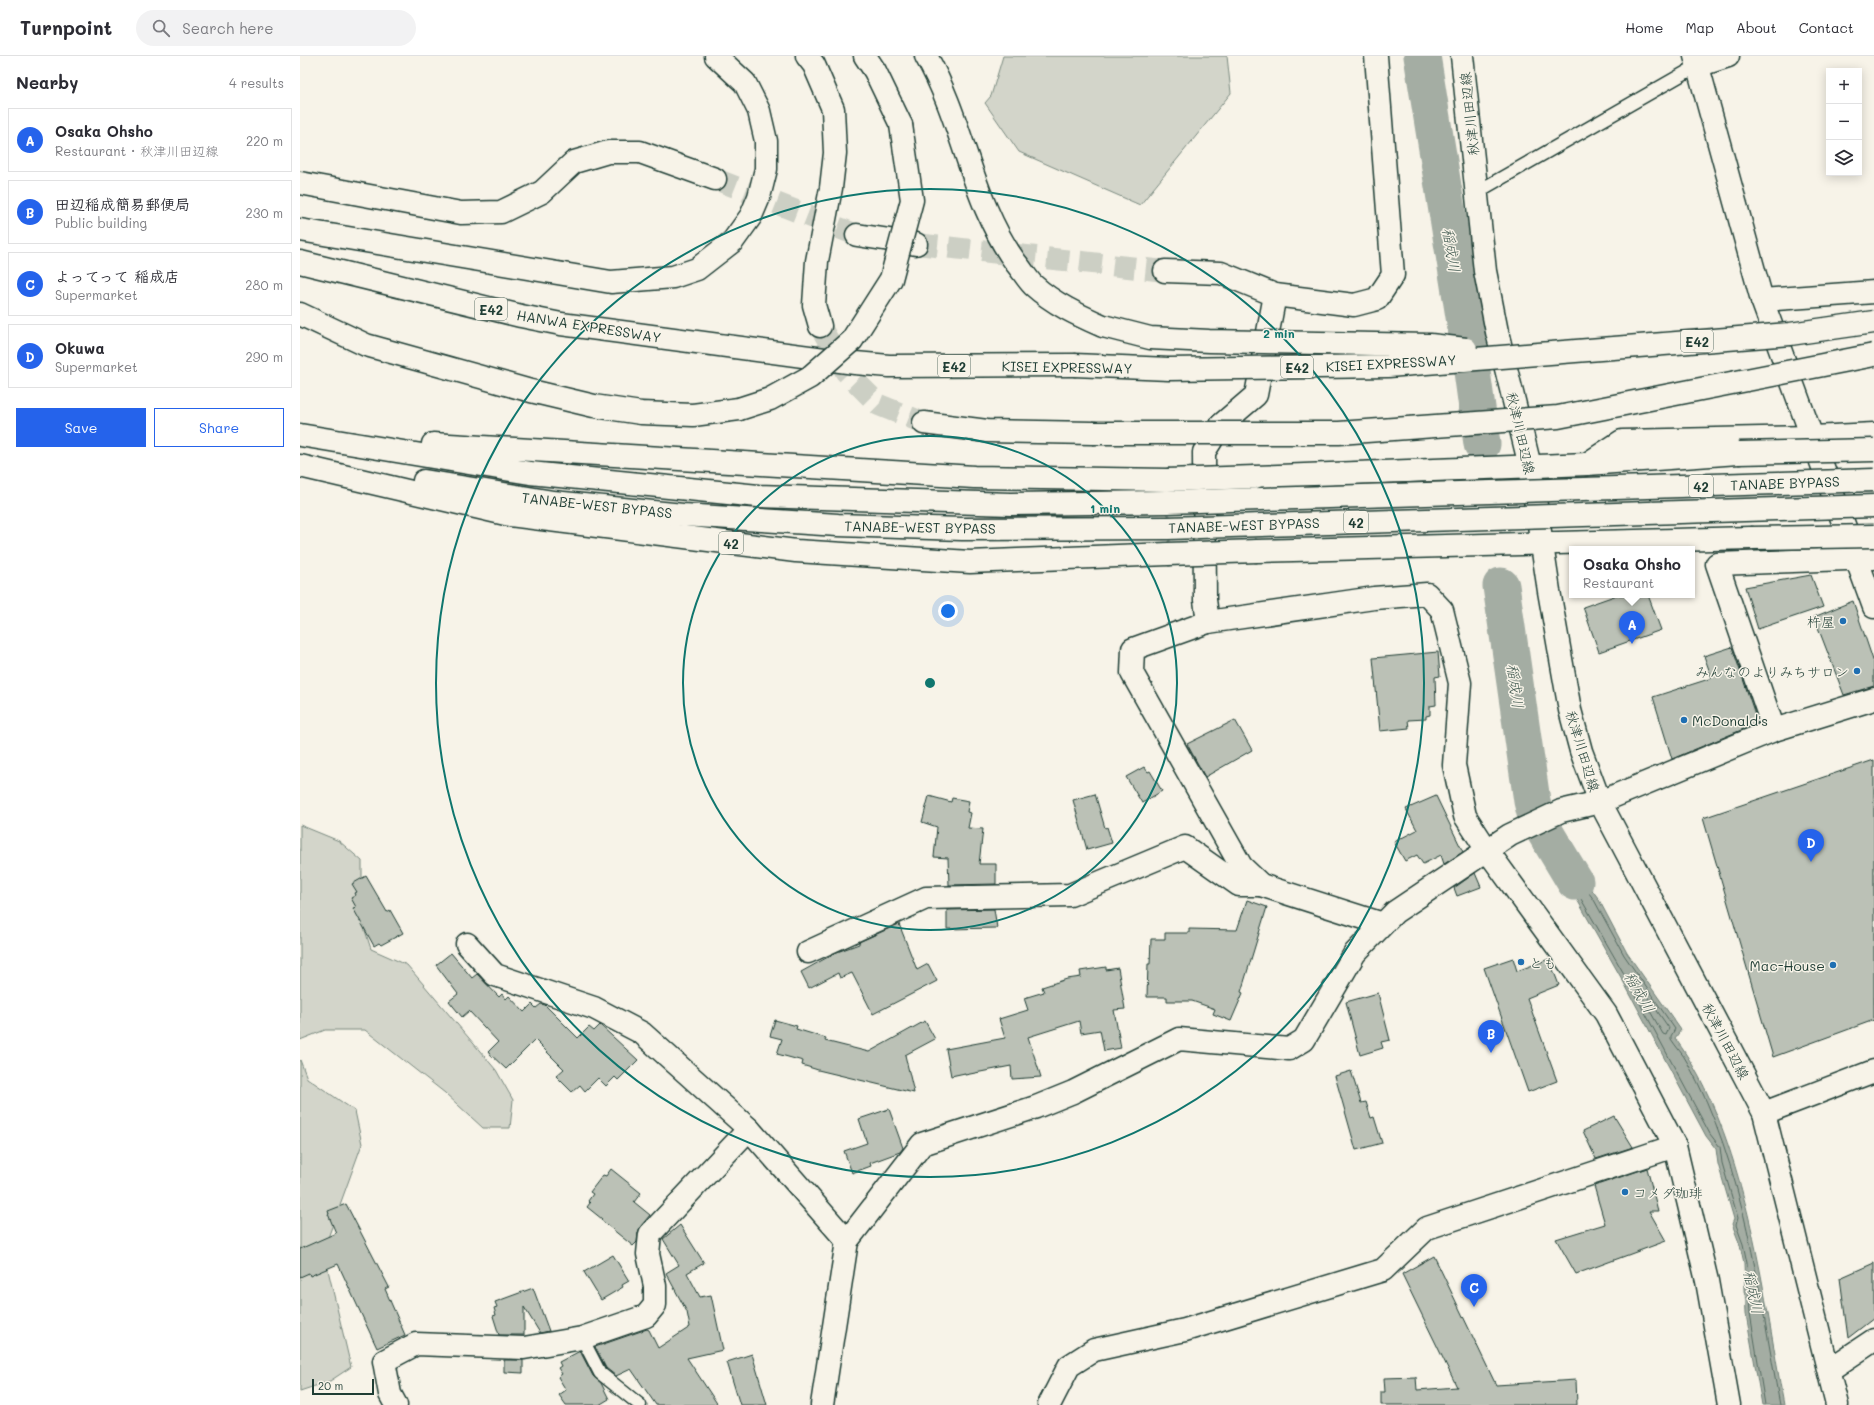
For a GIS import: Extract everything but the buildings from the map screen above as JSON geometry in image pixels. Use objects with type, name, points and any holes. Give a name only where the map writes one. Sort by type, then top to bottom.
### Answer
[{"type":"main road","points":[[300,230],[611,282],[673,277],[697,269],[733,241],[751,216],[759,197],[766,169],[766,141],[759,111],[745,83],[716,56]]},
{"type":"main road","points":[[807,56],[814,65],[833,109],[835,153],[831,188],[817,261],[814,305],[820,326]]},
{"type":"main road","points":[[300,314],[366,345],[531,391],[594,406],[641,413],[693,415],[739,409],[770,399],[810,377],[852,340],[891,279],[912,200],[901,126],[875,71],[865,56]]},
{"type":"main road","points":[[926,56],[938,76],[983,205],[1003,245],[1032,284],[1067,310],[1103,326],[1150,338],[1209,341],[1430,345],[1520,355]]},
{"type":"main road","points":[[1165,271],[1221,273],[1275,295],[1354,305],[1377,299],[1393,275],[1376,56]]},
{"type":"main road","name":"秋津川田辺線","points":[[1462,56],[1485,271],[1495,325],[1530,466],[1549,591],[1570,710],[1581,751],[1600,802],[1764,1113],[1837,1405]]},
{"type":"main road","points":[[1728,56],[1696,61],[1762,300],[1812,437],[1865,558],[1874,607]]},
{"type":"main road","points":[[300,183],[461,213],[501,212],[542,192],[574,162],[608,152],[640,152],[716,179]]},
{"type":"main road","points":[[857,236],[916,244]]},
{"type":"main road","name":"HANWA EXPRESSWAY","points":[[300,262],[521,316],[561,324],[835,360]]},
{"type":"main road","points":[[1762,300],[1874,292]]},
{"type":"main road","points":[[1208,622],[1205,600],[1204,452],[1222,425],[1256,395],[1275,295]]},
{"type":"main road","name":"KISEI EXPRESSWAY","points":[[835,360],[889,366],[1074,365],[1169,369],[1388,366],[1790,334],[1874,322]]},
{"type":"main road","points":[[924,423],[987,431],[1093,433],[1338,433],[1558,417],[1874,354]]},
{"type":"main road","points":[[1587,464],[1622,441],[1812,437],[1874,434]]},
{"type":"main road","name":"42","points":[[300,435],[967,477],[1167,480],[1587,464],[1738,453],[1874,450]]},
{"type":"main road","name":"TANABE-WEST BYPASS","points":[[300,435],[530,473],[758,496],[1010,504],[1167,502],[1529,492]]},
{"type":"main road","name":"TANABE-WEST BYPASS","points":[[300,462],[553,502],[683,515],[838,525],[962,529],[1168,528],[1545,517]]},
{"type":"main road","name":"42","points":[[300,466],[510,515],[796,551],[970,562],[1257,551],[1543,544]]},
{"type":"main road","name":"TANABE BYPASS","points":[[1529,492],[1874,480]]},
{"type":"main road","name":"TANABE BYPASS","points":[[1545,517],[1874,506]]},
{"type":"main road","points":[[1543,544],[1874,536]]},
{"type":"main road","points":[[1774,730],[1717,564],[1865,558]]},
{"type":"main road","points":[[1261,885],[1241,866],[1132,673],[1133,649],[1208,622],[1374,598],[1427,594],[1442,610],[1460,683],[1454,765],[1465,816],[1486,850],[1606,1014],[1675,1146],[1708,1281],[1729,1405]]},
{"type":"main road","points":[[822,1405],[847,1241],[922,1144],[1036,1107],[1073,1092],[1179,1039],[1289,1049],[1304,1040],[1355,952],[1395,912],[1510,835],[1561,811],[1600,802],[1774,730],[1874,699]]},
{"type":"main road","points":[[808,952],[926,898],[1070,895],[1185,847],[1239,885],[1261,885],[1383,924]]},
{"type":"main road","points":[[467,944],[495,975],[594,1008],[642,1033],[749,1129],[847,1241]]},
{"type":"main road","points":[[1764,1113],[1874,1071]]},
{"type":"main road","points":[[396,1405],[390,1394],[384,1361],[416,1344],[524,1348],[582,1338],[646,1316],[655,1305],[655,1286],[648,1254],[650,1234],[749,1129]]},
{"type":"main road","points":[[1049,1405],[1069,1366],[1094,1350],[1185,1330],[1383,1270],[1427,1228],[1675,1146]]},
{"type":"main road","points":[[1829,1370],[1874,1340]]},
{"type":"lane","points":[[1477,192],[1696,61]]},
{"type":"lane","points":[[582,1338],[600,1373],[640,1405]]},
{"type":"shaded area","points":[[1003,56],[1227,56],[1231,93],[1140,205],[1019,152],[985,103],[991,96]]},
{"type":"shaded area","points":[[300,825],[339,841],[362,861],[362,921],[371,949],[407,965],[496,1070],[513,1100],[510,1128],[483,1128],[445,1093],[365,1030],[325,1030],[300,1040]]},
{"type":"shaded area","points":[[300,1060],[307,1078],[355,1111],[362,1144],[325,1246],[328,1270],[351,1367],[330,1381],[300,1391]]},
{"type":"water","points":[[1552,836],[1598,898],[1627,953],[1681,1030],[1675,1038],[1699,1077],[1719,1120],[1735,1166],[1748,1214],[1759,1263],[1784,1405],[1762,1405],[1746,1314],[1744,1263],[1740,1245],[1732,1224],[1734,1219],[1718,1164],[1716,1149],[1706,1136],[1623,981],[1544,841]]},
{"type":"waterway","name":"稲成川","points":[[1422,56],[1467,335],[1482,444]]},
{"type":"waterway","name":"稲成川","points":[[1501,586],[1532,801],[1536,817],[1575,882]]},
{"type":"tunnel","points":[[715,179],[857,235]]},
{"type":"tunnel","points":[[916,244],[1165,271]]},
{"type":"tunnel","points":[[820,326],[846,372],[879,405],[924,423]]},
{"type":"place","name":"杵屋","points":[[1843,621]]},
{"type":"place","name":"Osaka Ohsho","points":[[1632,644]]},
{"type":"place","name":"みんなのよりみちサロン","points":[[1857,671]]},
{"type":"place","name":"McDonald's","points":[[1684,720]]},
{"type":"place","name":"Okuwa","points":[[1811,862]]},
{"type":"place","name":"とも","points":[[1521,962]]},
{"type":"place","name":"Mac-House","points":[[1833,965]]},
{"type":"place","name":"田辺稲成簡易郵便局","points":[[1491,1053]]},
{"type":"place","name":"コメダ珈琲","points":[[1625,1192]]},
{"type":"place","name":"よってって 稲成店","points":[[1474,1307]]}]
